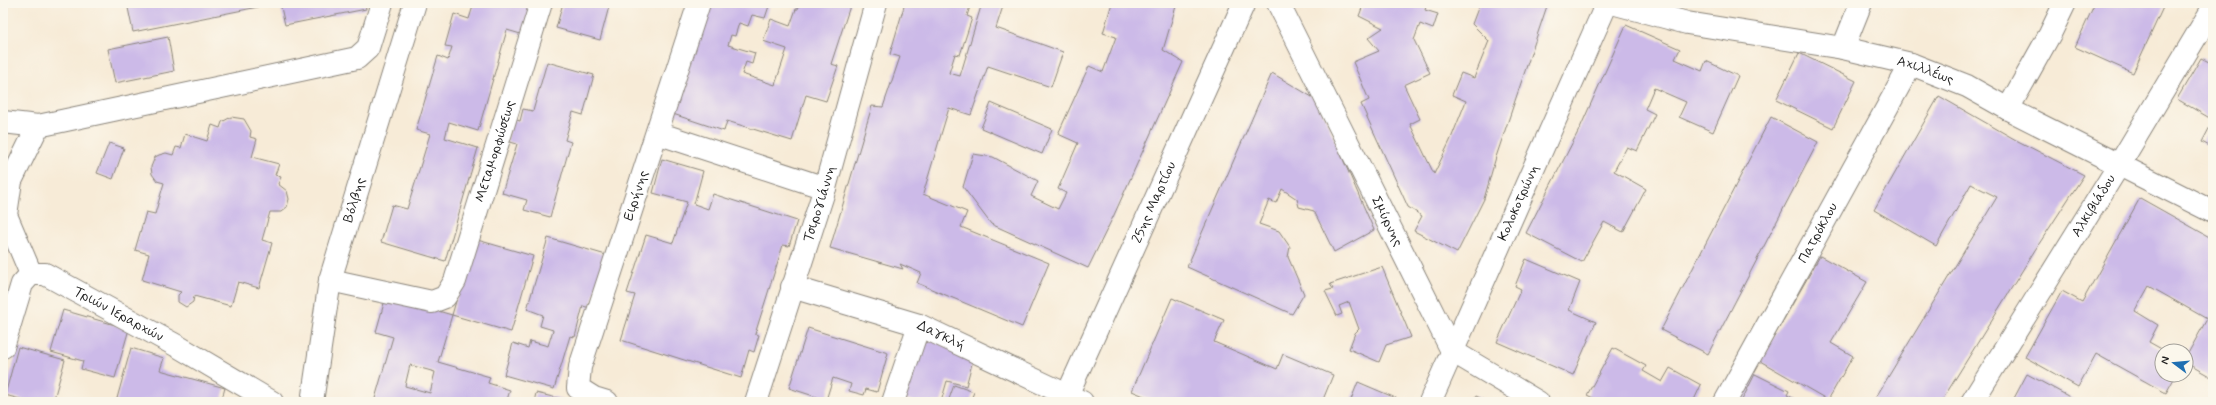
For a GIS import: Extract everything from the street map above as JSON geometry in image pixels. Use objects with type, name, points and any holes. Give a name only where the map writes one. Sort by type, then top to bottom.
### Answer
[{"type":"street","points":[[3,122],[38,126],[357,58],[368,48],[382,3]]},
{"type":"street","name":"Βόλβης","points":[[312,402],[330,280],[415,3]]},
{"type":"street","name":"Μεταμορφώσεως","points":[[330,280],[432,302],[445,297],[455,281],[541,3]]},
{"type":"street","name":"Ειρήνης","points":[[607,402],[594,398],[578,388],[580,367],[658,133],[698,3]]},
{"type":"street","name":"Τσιρογιάννη","points":[[756,402],[825,188],[876,3]]},
{"type":"street","name":"25ης Μαρτίου","points":[[1071,400],[1244,3]]},
{"type":"street","name":"Σμύρνης","points":[[1278,3],[1452,351]]},
{"type":"street","name":"Κολοκοτρώνη","points":[[1430,402],[1607,3]]},
{"type":"street","name":"Αχιλλέως","points":[[1612,3],[1687,23],[1843,48],[1911,64],[1955,80],[2008,109],[2213,212]]},
{"type":"street","points":[[1843,48],[1861,3]]},
{"type":"street","points":[[2008,109],[2050,34],[2064,3]]},
{"type":"street","name":"Αλκιβιάδου","points":[[1972,402],[2119,165],[2213,8]]},
{"type":"street","name":"Πατρόκλου","points":[[1725,402],[1911,64]]},
{"type":"street","points":[[3,347],[22,284],[31,274],[6,215],[7,173],[38,126]]},
{"type":"street","points":[[658,133],[825,188]]},
{"type":"street","name":"Τριών Ιεραρχών","points":[[31,274],[45,274],[179,346],[272,402]]},
{"type":"street","name":"Δαγκλή","points":[[792,287],[919,324],[1071,400]]},
{"type":"street","points":[[893,402],[919,324]]},
{"type":"street","points":[[1452,351],[1538,402]]},
{"type":"building","points":[[127,3],[273,3],[273,4],[133,32]]},
{"type":"building","points":[[280,3],[365,3],[366,9],[285,25]]},
{"type":"building","points":[[474,3],[533,3],[524,35],[507,30],[478,131],[449,122],[445,138],[478,148],[445,261],[381,242],[392,205],[407,209],[430,134],[416,130],[438,56],[448,60],[452,47],[445,46],[454,14],[469,19]]},
{"type":"building","points":[[563,3],[610,3],[600,40],[556,28]]},
{"type":"building","points":[[708,3],[770,3],[765,18],[752,15],[748,26],[739,23],[735,36],[731,35],[728,45],[755,53],[752,64],[746,62],[742,74],[775,85],[787,49],[763,41],[771,19],[790,26],[796,9],[798,9],[800,3],[851,3],[831,64],[838,66],[826,101],[806,95],[792,141],[727,121],[724,131],[673,114]]},
{"type":"building","points":[[905,3],[971,3],[967,16],[972,18],[960,55],[955,54],[949,73],[960,76],[982,3],[1004,3],[996,28],[1063,52],[1051,87],[988,66],[971,115],[949,108],[923,194],[967,212],[961,227],[1049,263],[1022,327],[917,283],[921,273],[900,264],[903,269],[830,248],[872,106],[883,107],[900,57],[890,54]]},
{"type":"building","points":[[1112,3],[1177,3],[1163,50],[1183,62],[1114,215],[1088,268],[991,224],[963,187],[973,154],[993,157],[1038,181],[1031,196],[1058,209],[1066,193],[1058,189],[1078,143],[1058,134],[1089,66],[1103,72],[1116,37],[1103,33]]},
{"type":"building","points":[[1364,3],[1427,3],[1425,10],[1438,14],[1433,29],[1420,24],[1414,40],[1430,73],[1404,85],[1420,119],[1410,124],[1434,174],[1450,141],[1466,101],[1452,95],[1461,73],[1474,78],[1489,41],[1472,24],[1480,3],[1548,3],[1496,157],[1484,199],[1457,253],[1414,231],[1422,216],[1408,207],[1361,104],[1369,100],[1353,62],[1379,51],[1368,38],[1383,28],[1359,16]]},
{"type":"building","points":[[2095,3],[2165,3],[2133,73],[2075,47]]},
{"type":"building","points":[[1626,25],[1680,49],[1675,59],[1702,71],[1706,61],[1738,76],[1713,132],[1679,117],[1686,102],[1654,88],[1645,109],[1655,114],[1637,151],[1627,147],[1614,171],[1646,189],[1623,232],[1604,222],[1582,262],[1526,233],[1580,128]]},
{"type":"building","points":[[168,37],[174,71],[115,83],[108,49]]},
{"type":"building","points":[[1799,53],[1856,81],[1833,128],[1776,100]]},
{"type":"building","points":[[2201,58],[2213,64],[2213,120],[2177,99]]},
{"type":"building","points":[[547,62],[594,75],[583,115],[573,112],[565,140],[571,142],[550,217],[524,210],[527,200],[502,193],[517,144],[507,141],[513,119],[520,121],[523,109],[533,111]]},
{"type":"building","points":[[1272,73],[1317,100],[1374,230],[1334,252],[1314,211],[1299,207],[1297,199],[1282,189],[1276,203],[1269,200],[1259,224],[1279,231],[1290,247],[1288,257],[1304,294],[1292,314],[1187,267]]},
{"type":"building","points":[[1939,96],[2016,140],[2084,175],[2035,250],[1941,402],[1873,402],[1997,197],[1971,184],[1936,246],[1874,210]]},
{"type":"building","points":[[991,103],[1052,129],[1042,154],[981,128]]},
{"type":"building","points":[[231,117],[244,119],[251,131],[250,137],[257,139],[252,157],[279,164],[275,175],[281,177],[278,184],[287,191],[289,199],[287,207],[281,212],[270,212],[262,240],[272,243],[259,288],[238,282],[231,306],[194,296],[193,302],[186,307],[178,302],[178,295],[181,292],[142,280],[149,254],[135,250],[146,212],[155,214],[164,183],[157,181],[152,174],[151,167],[155,157],[166,153],[173,155],[176,147],[181,148],[185,134],[207,141],[212,125],[220,128],[222,122]]},
{"type":"building","points":[[1771,117],[1818,142],[1708,354],[1661,330]]},
{"type":"building","points":[[2213,121],[2213,148],[2202,142]]},
{"type":"building","points":[[109,143],[124,148],[113,179],[97,173]]},
{"type":"building","points":[[662,159],[703,171],[694,204],[708,209],[713,194],[797,221],[789,246],[783,245],[755,334],[759,335],[754,352],[749,350],[741,378],[621,340],[635,295],[627,293],[646,235],[673,243],[687,202],[653,193]]},
{"type":"building","points":[[2140,198],[2213,239],[2213,378],[2194,367],[2194,343],[2207,319],[2149,286],[2135,311],[2158,325],[2149,342],[2154,345],[2154,383],[2172,383],[2166,393],[2096,354],[2078,387],[2025,357],[2062,291],[2082,302]]},
{"type":"building","points":[[548,238],[606,255],[590,308],[583,306],[575,337],[570,336],[554,389],[504,375],[513,343],[528,348],[530,341],[548,346],[553,330],[540,326],[543,315],[527,309]]},
{"type":"building","points":[[474,239],[533,256],[511,332],[452,315]]},
{"type":"building","points":[[1820,256],[1867,282],[1831,343],[1853,356],[1828,400],[1760,361]]},
{"type":"building","points":[[1526,259],[1580,282],[1569,310],[1596,322],[1573,375],[1497,342],[1521,289],[1515,286]]},
{"type":"building","points":[[1382,267],[1411,337],[1386,345],[1379,362],[1349,349],[1355,333],[1359,329],[1349,302],[1339,306],[1342,314],[1337,316],[1325,291],[1333,289],[1330,284]]},
{"type":"building","points":[[386,296],[452,315],[438,362],[490,377],[488,383],[510,390],[507,400],[513,402],[374,402],[393,337],[376,332]],"holes":[[[410,365],[435,372],[430,393],[405,386]]]},
{"type":"building","points":[[1172,298],[1224,320],[1214,342],[1277,369],[1283,354],[1333,375],[1322,402],[1158,402],[1132,391]]},
{"type":"building","points":[[63,310],[129,329],[115,378],[81,369],[83,361],[51,352]]},
{"type":"building","points":[[808,328],[888,353],[877,392],[866,389],[864,395],[849,391],[851,384],[833,378],[826,400],[789,388]]},
{"type":"building","points":[[932,340],[973,360],[966,386],[947,381],[941,402],[916,402],[903,398],[918,346]]},
{"type":"building","points":[[18,347],[65,360],[53,402],[31,402],[5,395]]},
{"type":"building","points":[[131,348],[164,358],[160,370],[225,388],[221,402],[116,402]]},
{"type":"building","points":[[1613,348],[1646,366],[1643,371],[1662,382],[1670,368],[1701,385],[1693,402],[1601,402],[1587,395]]},
{"type":"building","points":[[1755,374],[1789,391],[1787,395],[1801,402],[1741,402]]},
{"type":"building","points":[[2027,374],[2079,402],[2012,402]]},
{"type":"building","points":[[1358,382],[1405,402],[1350,402]]},
{"type":"building","points":[[954,385],[974,392],[970,402],[948,402]]},
{"type":"building","points":[[536,393],[570,401],[570,402],[534,402]]},
{"type":"building","points":[[1476,396],[1488,402],[1472,402]]}]
